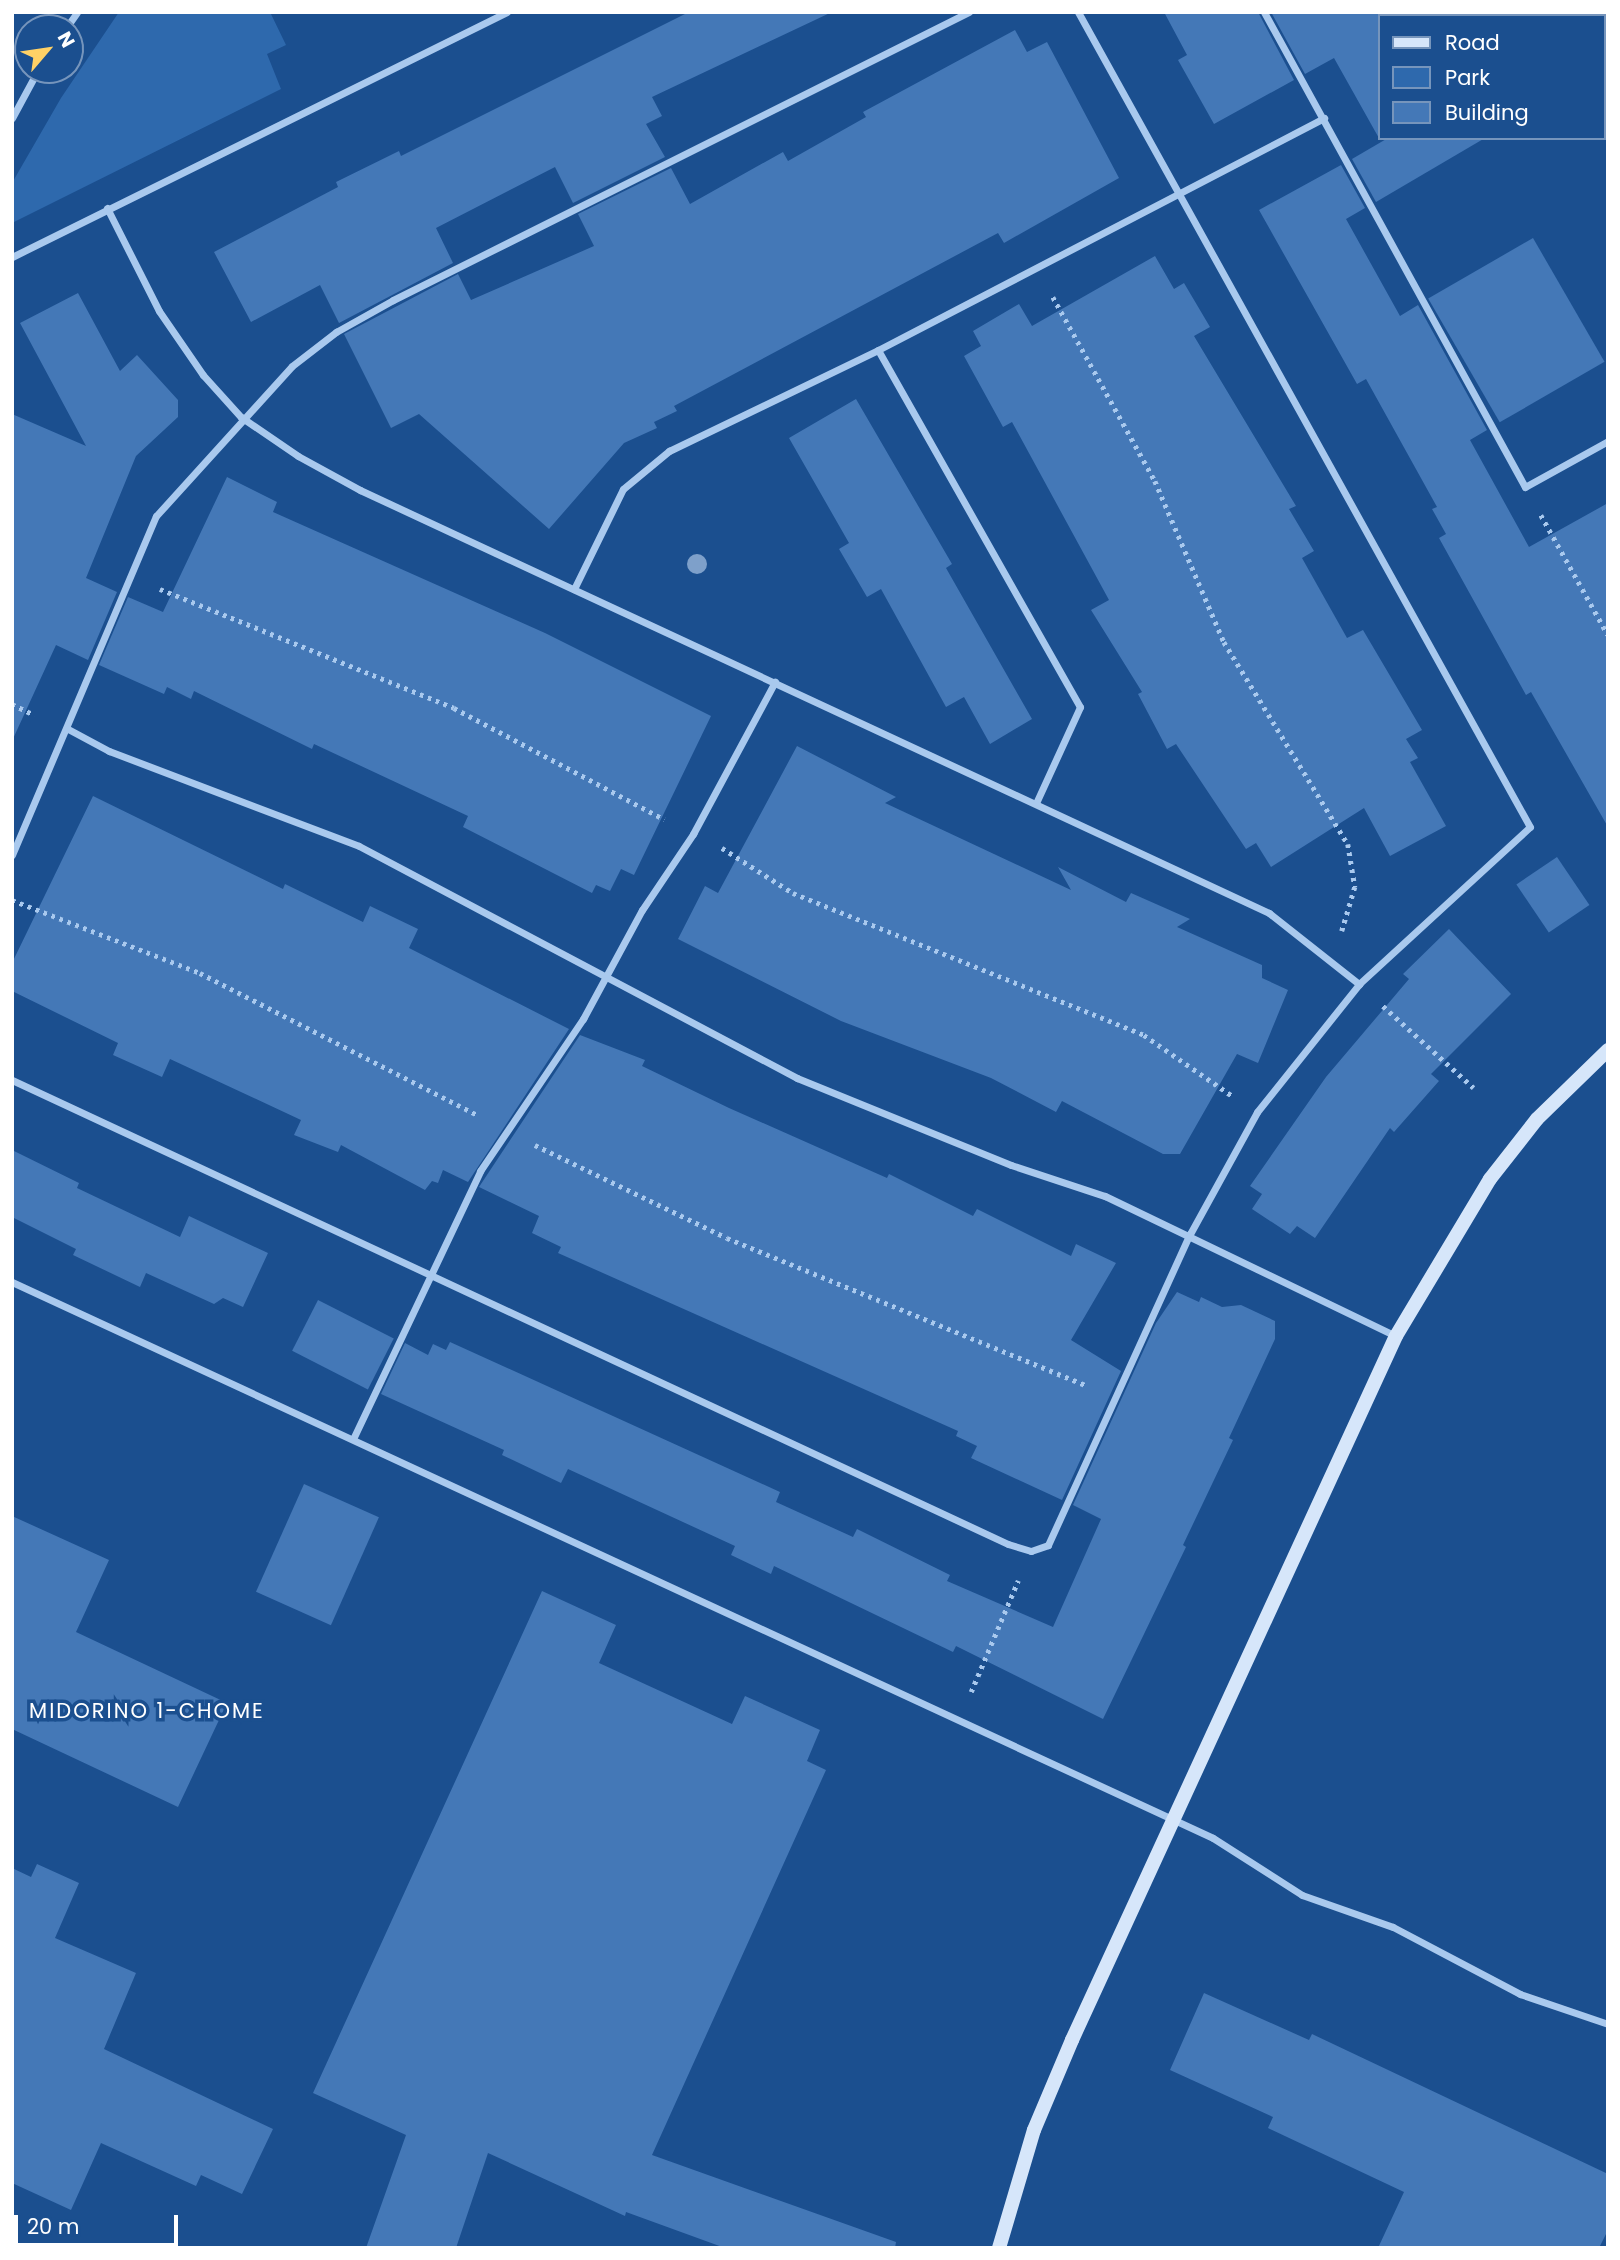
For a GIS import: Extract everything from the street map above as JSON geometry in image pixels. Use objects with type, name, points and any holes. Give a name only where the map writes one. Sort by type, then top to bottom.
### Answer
[{"type":"street","points":[[12,257],[507,12]]},
{"type":"street","points":[[12,855],[68,729],[156,516],[242,417],[325,341],[393,300],[969,12]]},
{"type":"street","points":[[12,1080],[431,1278],[1007,1544],[1031,1551],[1048,1545],[1190,1234],[1256,1112],[1359,984],[1530,827],[1175,194],[1077,12]]},
{"type":"street","points":[[1264,12],[1525,487],[1608,440]]},
{"type":"street","points":[[12,118],[30,84]]},
{"type":"street","points":[[574,589],[623,489],[639,471],[668,451],[878,350],[1324,118]]},
{"type":"street","points":[[107,208],[159,311],[202,375],[242,417],[298,456],[360,490],[1269,913],[1359,984]]},
{"type":"street","points":[[878,350],[1080,707],[1036,803]]},
{"type":"street","points":[[353,1439],[480,1171],[505,1130],[583,1019],[605,976],[693,834],[775,682]]},
{"type":"street","points":[[68,729],[109,751],[359,846],[797,1078],[1190,1234],[1396,1336]]},
{"type":"street","points":[[999,2248],[1034,2130],[1396,1336],[1490,1179],[1537,1119],[1608,1050]]},
{"type":"street","points":[[12,1282],[1213,1838],[1302,1895],[1393,1927],[1520,1994],[1608,2024]]},
{"type":"path","points":[[1035,266],[1155,481],[1224,642],[1348,844],[1355,887],[1332,962]]},
{"type":"path","points":[[1525,487],[1608,635]]},
{"type":"path","points":[[12,900],[200,973],[505,1130],[727,1238],[924,1323],[1115,1396]]},
{"type":"path","points":[[1359,984],[1474,1088]]},
{"type":"path","points":[[958,1721],[1031,1551]]},
{"type":"green space","points":[[119,12],[270,12],[286,45],[267,54],[281,89],[12,223],[12,183],[70,84],[84,84],[84,64]]},
{"type":"building","points":[[689,12],[832,12],[652,97],[662,116],[646,124],[665,157],[573,203],[555,167],[436,228],[453,263],[339,323],[320,285],[251,322],[214,252],[338,187],[336,182],[399,151],[401,156]]},
{"type":"building","points":[[1164,12],[1258,12],[1294,80],[1214,124],[1178,60],[1187,55]]},
{"type":"building","points":[[1271,12],[1417,12],[1378,14],[1378,136],[1334,58],[1305,74]]},
{"type":"building","points":[[1015,30],[1027,52],[1047,42],[1119,178],[1004,243],[998,233],[674,406],[677,411],[654,422],[657,428],[624,443],[549,529],[419,414],[391,428],[344,334],[458,274],[471,300],[594,246],[578,214],[671,168],[690,204],[783,152],[788,161],[866,117],[863,112]]},
{"type":"building","points":[[1385,140],[1482,140],[1376,202],[1352,159]]},
{"type":"building","points":[[1341,165],[1365,208],[1346,219],[1400,316],[1418,305],[1487,430],[1470,440],[1529,547],[1608,503],[1608,827],[1531,692],[1526,695],[1439,538],[1446,534],[1432,509],[1437,507],[1366,379],[1357,384],[1259,210]]},
{"type":"building","points":[[1533,238],[1604,362],[1500,422],[1428,298]]},
{"type":"building","points":[[1155,256],[1174,289],[1184,283],[1210,327],[1194,336],[1296,506],[1289,509],[1314,551],[1302,558],[1347,638],[1363,630],[1422,730],[1406,739],[1418,758],[1410,762],[1446,826],[1390,856],[1364,808],[1271,867],[1256,843],[1246,849],[1176,744],[1167,749],[1138,694],[1142,692],[1091,610],[1109,600],[1012,422],[1003,427],[964,356],[981,346],[973,331],[1019,304],[1032,326]]},
{"type":"building","points":[[78,293],[120,371],[137,355],[178,400],[178,417],[136,456],[86,578],[117,592],[88,660],[56,645],[12,741],[12,414],[86,446],[20,323]]},
{"type":"building","points":[[856,399],[952,564],[946,568],[1032,719],[990,744],[964,697],[946,707],[881,589],[867,597],[839,549],[849,543],[789,438]]},
{"type":"building","points":[[227,477],[277,502],[273,512],[545,633],[711,716],[634,875],[621,869],[610,891],[596,885],[592,893],[463,827],[468,816],[314,744],[312,749],[194,691],[191,699],[167,687],[164,694],[99,665],[128,597],[163,612]]},
{"type":"building","points":[[797,746],[896,797],[885,803],[1071,890],[1058,867],[1126,902],[1131,893],[1190,919],[1177,927],[1262,965],[1262,978],[1288,990],[1258,1063],[1237,1054],[1180,1154],[1163,1154],[1062,1101],[1056,1112],[991,1078],[841,1021],[678,939],[705,886],[718,893]]},
{"type":"building","points":[[93,796],[283,889],[285,884],[363,922],[370,906],[418,929],[409,948],[569,1029],[468,1182],[443,1170],[438,1183],[432,1181],[425,1190],[341,1145],[338,1152],[294,1135],[301,1120],[170,1059],[162,1077],[113,1055],[118,1043],[12,991],[12,963]]},
{"type":"building","points":[[1557,857],[1589,905],[1549,932],[1516,884]]},
{"type":"building","points":[[1449,929],[1511,994],[1431,1074],[1439,1081],[1394,1132],[1390,1128],[1315,1238],[1297,1226],[1290,1234],[1252,1209],[1262,1194],[1250,1186],[1326,1077],[1409,979],[1403,974]]},
{"type":"building","points":[[580,1035],[645,1060],[642,1066],[729,1108],[887,1178],[889,1174],[973,1216],[977,1209],[1071,1256],[1076,1244],[1116,1263],[1071,1340],[1121,1371],[1062,1500],[971,1458],[977,1446],[956,1436],[958,1431],[558,1253],[561,1247],[532,1233],[539,1216],[479,1187]]},
{"type":"building","points":[[12,1150],[79,1183],[77,1188],[180,1237],[189,1216],[268,1253],[243,1307],[223,1298],[214,1304],[146,1273],[140,1287],[73,1255],[76,1249],[12,1217]]},
{"type":"building","points":[[1177,1292],[1199,1302],[1201,1297],[1222,1307],[1241,1305],[1275,1321],[1275,1339],[1229,1438],[1233,1440],[1183,1545],[1186,1547],[1103,1719],[956,1646],[953,1652],[774,1566],[771,1574],[731,1555],[735,1546],[568,1469],[561,1483],[502,1455],[504,1450],[381,1394],[405,1343],[428,1355],[433,1344],[446,1350],[450,1342],[780,1492],[776,1502],[853,1537],[857,1529],[950,1575],[947,1581],[1053,1627],[1101,1519],[1073,1505],[1156,1323]]},
{"type":"building","points":[[318,1300],[394,1339],[368,1389],[292,1351]]},
{"type":"building","points":[[304,1484],[379,1517],[331,1625],[256,1592]]},
{"type":"building","points":[[12,1516],[109,1560],[76,1632],[227,1703],[178,1807],[12,1729]]},
{"type":"building","points":[[542,1591],[616,1625],[599,1663],[732,1724],[745,1696],[820,1730],[807,1761],[826,1770],[652,2155],[896,2242],[895,2248],[725,2248],[626,2212],[625,2216],[488,2153],[456,2248],[366,2248],[406,2135],[313,2093]]},
{"type":"building","points":[[37,1864],[79,1883],[55,1938],[136,1973],[104,2049],[273,2129],[242,2194],[201,2175],[196,2186],[101,2143],[71,2210],[12,2183],[12,1868],[31,1877]]},
{"type":"building","points":[[1204,1993],[1309,2040],[1312,2034],[1608,2174],[1608,2230],[1599,2248],[1378,2248],[1404,2192],[1268,2128],[1273,2117],[1170,2070]]},
{"type":"district","name":"MIDORINO 1-CHOME","points":[[147,1711]]}]
